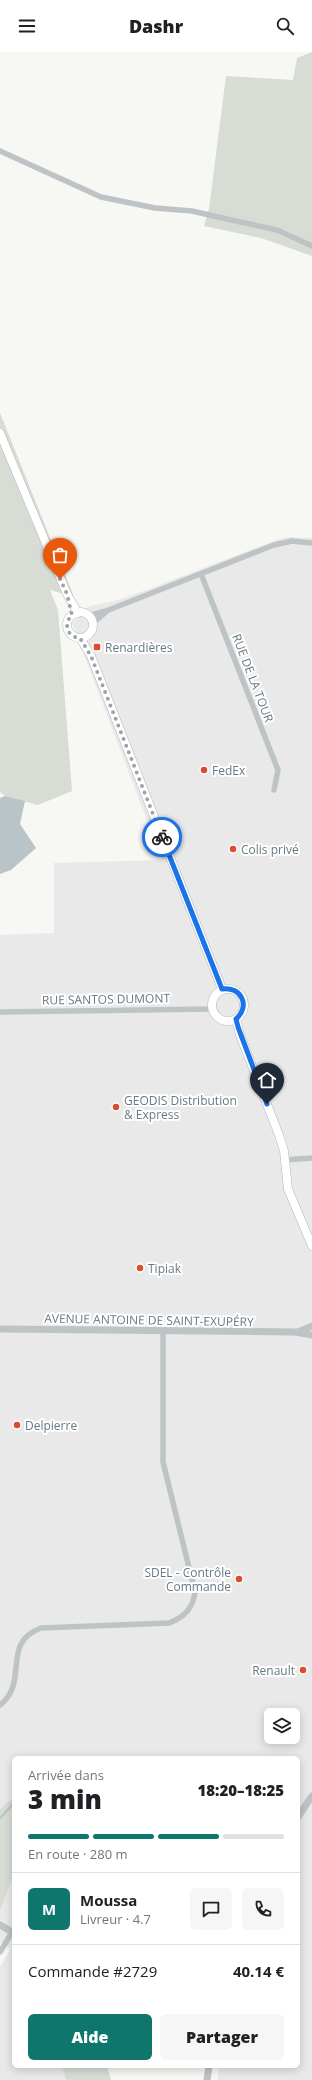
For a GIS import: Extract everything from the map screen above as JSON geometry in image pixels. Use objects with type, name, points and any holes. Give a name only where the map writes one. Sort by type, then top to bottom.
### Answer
[{"type":"main road","points":[[0,433],[75,614]]},
{"type":"main road","points":[[75,614],[88,616],[92,624],[88,634],[91,656]]},
{"type":"main road","points":[[75,614],[67,622],[68,631],[72,636],[80,638],[88,634]]},
{"type":"main road","points":[[80,638],[91,656],[222,989]]},
{"type":"main road","points":[[222,989],[233,989],[241,995],[243,1000],[243,1010],[236,1019],[226,1021],[221,1020],[212,1009],[211,1004],[214,995],[222,989]]},
{"type":"main road","points":[[236,1019],[240,1035],[279,1135],[285,1160],[288,1189],[312,1246]]},
{"type":"street","points":[[0,151],[102,197],[148,207],[192,211],[276,230],[312,246]]},
{"type":"street","points":[[88,616],[106,611],[274,545],[292,541],[312,543]]},
{"type":"street","name":"RUE DE LA TOUR","points":[[200,574],[278,770],[274,790]]},
{"type":"street","points":[[92,624],[106,611]]},
{"type":"street","name":"RUE SANTOS DUMONT","points":[[0,1012],[212,1009]]},
{"type":"street","points":[[285,1160],[312,1158]]},
{"type":"street","name":"AVENUE ANTOINE DE SAINT-EXUPÉRY","points":[[297,1332],[312,1326]]},
{"type":"street","name":"AVENUE ANTOINE DE SAINT-EXUPÉRY","points":[[0,1329],[163,1332],[297,1332],[312,1334]]},
{"type":"street","points":[[0,1705],[9,1695],[12,1683],[13,1651],[17,1640],[23,1635],[41,1628],[169,1623],[178,1620],[191,1607],[195,1592],[163,1462],[163,1332]]},
{"type":"street","points":[[300,1814],[312,1796]]},
{"type":"street","points":[[0,1925],[12,1932]]},
{"type":"street","points":[[0,1952],[12,1934]]},
{"type":"street","points":[[207,2080],[209,2068]]},
{"type":"shaded area","points":[[312,52],[312,256],[261,238],[204,226],[209,209],[226,76],[293,80],[297,58]]},
{"type":"shaded area","points":[[0,413],[74,597],[50,590],[58,610],[72,791],[38,805],[5,796],[0,792]]},
{"type":"shaded area","points":[[290,537],[312,538],[312,2080],[218,2080],[219,2068],[300,2068],[300,1756],[12,1756],[12,1799],[0,1809],[0,935],[54,933],[54,863],[162,860],[72,623],[89,606],[114,601],[279,539]]},
{"type":"shaded area","points":[[5,796],[25,801],[20,824],[36,848],[11,870],[0,874],[0,798]]},
{"type":"shaded area","points":[[12,1799],[12,1879],[0,1911],[0,1809]]},
{"type":"shaded area","points":[[12,1879],[12,2068],[63,2068],[66,2080],[0,2080],[0,1967],[11,1948],[0,1943],[0,1911]]},
{"type":"shaded area","points":[[63,2068],[108,2068],[111,2080],[66,2080]]},
{"type":"waterway","points":[[0,1818],[12,1805]]},
{"type":"way so far","points":[[60,579],[67,594],[72,615],[67,622],[68,631],[72,636],[80,638],[91,656],[162,837]]},
{"type":"place","name":"Renardières","points":[[97,647]]},
{"type":"place","name":"FedEx","points":[[204,770]]},
{"type":"place","name":"Colis privé","points":[[233,849]]},
{"type":"place","name":"GEODIS Distribution & Express","points":[[116,1107]]},
{"type":"place","name":"Tipiak","points":[[140,1268]]},
{"type":"place","name":"Delpierre","points":[[17,1425]]},
{"type":"place","name":"SDEL - Contrôle Commande","points":[[239,1579]]},
{"type":"place","name":"Renault","points":[[303,1670]]},
{"type":"route","points":[[162,837],[222,989],[233,989],[241,995],[243,1000],[243,1010],[236,1019],[240,1035],[267,1104]]}]
